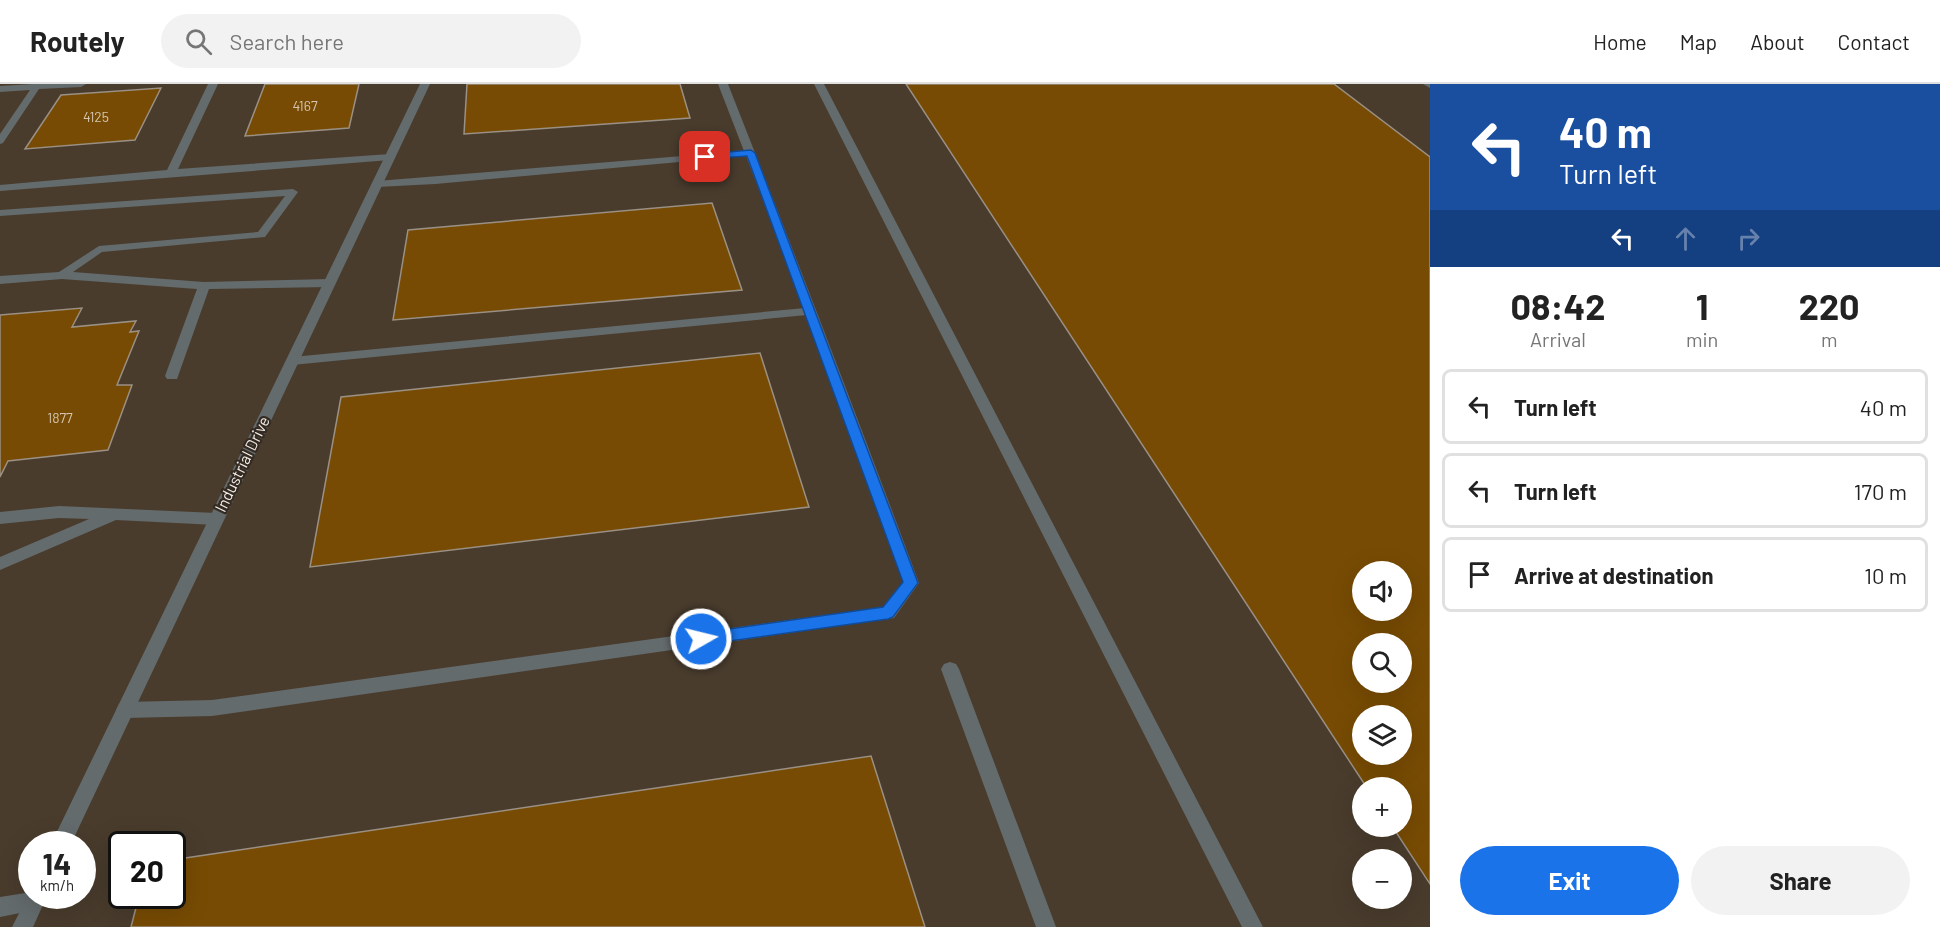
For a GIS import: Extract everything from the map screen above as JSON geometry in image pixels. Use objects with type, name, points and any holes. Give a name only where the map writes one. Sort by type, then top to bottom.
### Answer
[{"type":"street","points":[[0,89],[81,84]]},
{"type":"street","points":[[171,173],[213,84]]},
{"type":"street","name":"Industrial Drive","points":[[67,831],[424,84]]},
{"type":"street","points":[[125,710],[212,708],[888,613],[911,583],[812,311],[723,84]]},
{"type":"street","points":[[819,84],[1253,927]]},
{"type":"street","points":[[0,141],[38,85]]},
{"type":"street","points":[[377,184],[435,181],[751,153]]},
{"type":"street","points":[[0,189],[171,173],[390,157]]},
{"type":"street","points":[[0,213],[293,192],[261,235],[99,249],[62,275]]},
{"type":"street","points":[[0,280],[62,275],[204,286],[330,283]]},
{"type":"street","points":[[172,376],[204,286]]},
{"type":"street","points":[[292,361],[812,311]]},
{"type":"street","points":[[0,518],[59,512],[216,519]]},
{"type":"street","points":[[1,566],[116,514]]},
{"type":"street","points":[[950,669],[1046,927]]},
{"type":"street","points":[[0,907],[18,903]]},
{"type":"street","points":[[22,927],[30,909]]},
{"type":"shaded area","points":[[0,84],[1430,84],[1430,927],[0,927]]},
{"type":"building","points":[[265,84],[359,84],[349,128],[245,136]]},
{"type":"building","points":[[467,84],[680,84],[690,118],[464,134]]},
{"type":"building","points":[[906,84],[1334,84],[1430,157],[1430,884],[1412,857],[1412,849],[1407,849],[1399,837],[1412,837],[1412,777],[1360,777]]},
{"type":"building","points":[[161,88],[135,140],[25,149],[61,95]]},
{"type":"building","points":[[712,203],[742,290],[393,320],[408,230]]},
{"type":"building","points":[[82,308],[72,327],[136,321],[130,332],[139,331],[117,385],[132,385],[108,450],[8,461],[0,477],[0,315]]},
{"type":"building","points":[[760,353],[809,507],[310,567],[341,397]]},
{"type":"building","points":[[871,756],[925,927],[131,927],[136,909],[186,909],[186,858]]},
{"type":"route","points":[[701,639],[888,613],[911,583],[812,311],[751,153],[705,157]]}]
